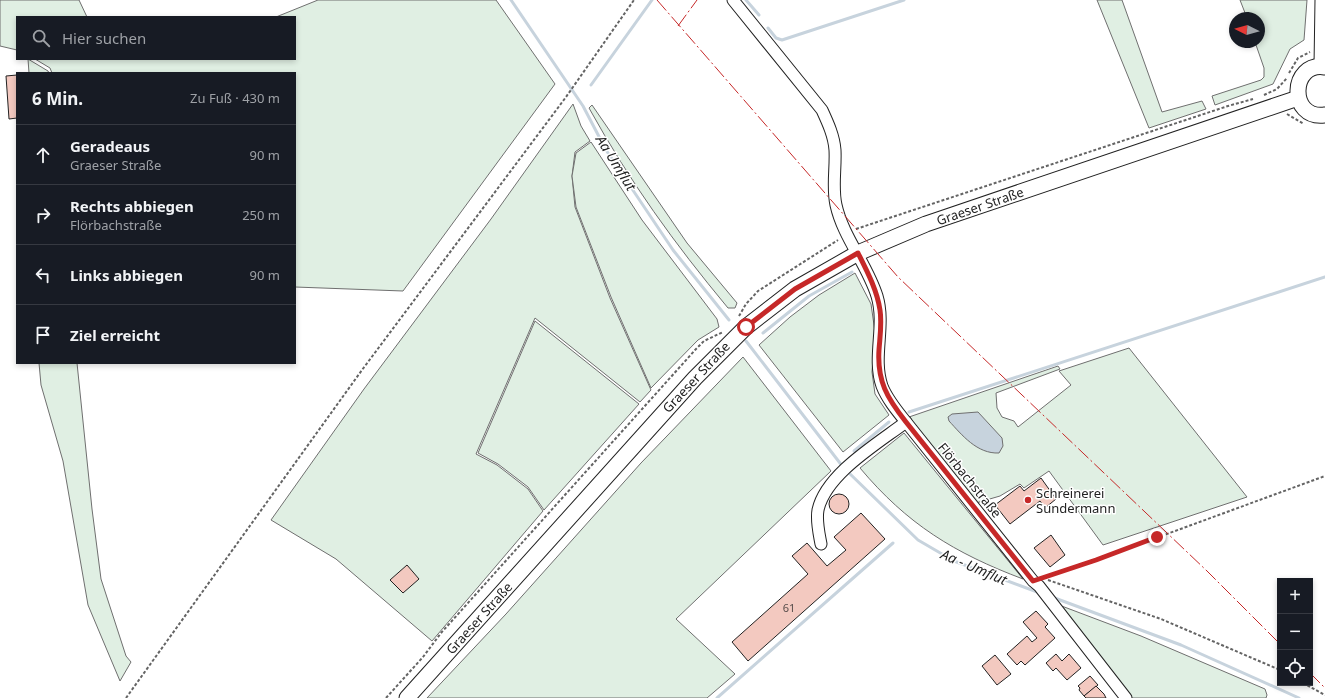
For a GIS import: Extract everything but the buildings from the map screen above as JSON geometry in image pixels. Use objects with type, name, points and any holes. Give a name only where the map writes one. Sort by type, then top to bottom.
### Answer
[{"type":"main road","points":[[1323,0],[1323,62],[1307,71],[1302,76],[1298,83],[1298,98],[1307,110],[1313,114],[1325,115]]},
{"type":"main road","name":"Graeser Straße","points":[[407,698],[660,416],[730,341],[760,315],[795,289],[858,253],[926,224],[1298,98]]},
{"type":"street","name":"Flörbachstraße","points":[[733,0],[822,110],[832,129],[835,149],[834,188],[836,205],[847,234],[858,253],[874,289],[880,310],[881,327],[879,365],[882,387],[906,422],[1126,698]]},
{"type":"street","points":[[821,544],[818,512],[822,497],[830,484],[839,474],[906,422]]},
{"type":"path","points":[[126,698],[362,370],[566,97],[634,0]]},
{"type":"path","points":[[1264,95],[1283,84],[1292,66],[1304,54],[1323,62]]},
{"type":"path","points":[[737,319],[746,304],[758,291],[847,234],[883,220],[1063,160],[1228,106],[1257,98]]},
{"type":"path","points":[[386,698],[423,657],[441,633],[653,395],[704,341],[725,331]]},
{"type":"path","points":[[1036,584],[1096,560],[1325,476]]},
{"type":"path","points":[[1036,584],[1048,580],[1161,619],[1277,669]]},
{"type":"path","points":[[1309,686],[1325,694]]},
{"type":"green space","points":[[0,0],[79,0],[87,16],[16,16],[16,50],[0,46]]},
{"type":"green space","points":[[318,0],[496,0],[555,84],[403,291],[296,287],[296,72],[52,72],[50,68],[37,60],[296,60],[296,16],[278,16]]},
{"type":"green space","points":[[1097,0],[1122,0],[1162,112],[1202,101],[1206,109],[1149,128]]},
{"type":"green space","points":[[1240,0],[1307,0],[1304,40],[1290,49],[1273,84],[1215,105],[1212,96],[1261,80],[1264,77],[1264,68],[1257,48],[1265,48],[1265,12],[1245,12]]},
{"type":"green space","points":[[28,60],[48,72],[29,72]]},
{"type":"green space","points":[[573,104],[581,126],[590,141],[575,152],[572,176],[575,207],[610,298],[651,390],[640,402],[535,318],[476,454],[497,465],[528,489],[543,511],[432,641],[336,559],[271,520],[364,389],[491,219]]},
{"type":"green space","points":[[592,105],[687,243],[737,303],[735,308],[728,308],[671,236],[620,161],[589,108]]},
{"type":"green space","points":[[591,142],[642,220],[717,319],[719,327],[698,340],[651,388],[611,297],[576,207],[572,176],[576,153]]},
{"type":"green space","points":[[855,273],[871,304],[875,332],[872,372],[875,394],[889,415],[843,452],[759,345],[790,317],[819,295]]},
{"type":"green space","points":[[535,321],[639,404],[544,510],[528,487],[498,464],[478,453]]},
{"type":"green space","points":[[1129,348],[1247,497],[1103,545],[1049,471],[1024,488],[1020,484],[1000,496],[976,503],[909,417],[1058,366],[1060,369],[996,393],[997,408],[1002,417],[1014,421],[1018,427],[1071,385],[1059,371]]},
{"type":"green space","points":[[743,357],[831,471],[676,619],[735,674],[707,698],[427,698],[506,614],[641,463]]},
{"type":"green space","points":[[39,364],[77,364],[92,509],[101,579],[126,656],[131,662],[120,681],[88,605],[63,461],[41,385]]},
{"type":"green space","points":[[904,433],[1023,579],[975,559],[933,535],[896,505],[860,468]]},
{"type":"green space","points":[[1059,605],[1141,636],[1265,689],[1267,695],[1266,698],[1131,698]]},
{"type":"shaded area","points":[[978,412],[1002,438],[1003,446],[999,453],[984,450],[971,443],[949,421],[948,417],[952,414]]},
{"type":"waterway","name":"Aa Umflut","points":[[511,0],[583,106],[606,150],[673,250],[729,320]]},
{"type":"waterway","points":[[591,85],[652,0]]},
{"type":"waterway","points":[[746,0],[759,15]]},
{"type":"waterway","points":[[768,28],[776,38],[782,40],[904,0]]},
{"type":"waterway","points":[[763,333],[809,296],[852,272]]},
{"type":"waterway","points":[[909,412],[1325,277]]},
{"type":"waterway","name":"Aa - Umflut","points":[[746,341],[843,467]]},
{"type":"waterway","points":[[854,451],[889,422]]},
{"type":"waterway","name":"Aa - Umflut","points":[[847,471],[918,540],[954,561],[1040,593]]},
{"type":"waterway","points":[[717,698],[893,543]]},
{"type":"waterway","name":"Aa - Umflut","points":[[1052,597],[1181,645],[1299,698]]},
{"type":"power","points":[[657,0],[898,277],[1207,571],[1277,641]]},
{"type":"power","points":[[678,26],[697,0]]},
{"type":"power","points":[[1313,676],[1325,688]]},
{"type":"place","name":"Schreinerei Sundermann","points":[[1028,500]]},
{"type":"route","points":[[746,327],[795,289],[858,253],[867,270],[877,296],[880,310],[881,327],[879,365],[882,387],[906,422],[1033,581],[1096,560],[1157,537]]}]
